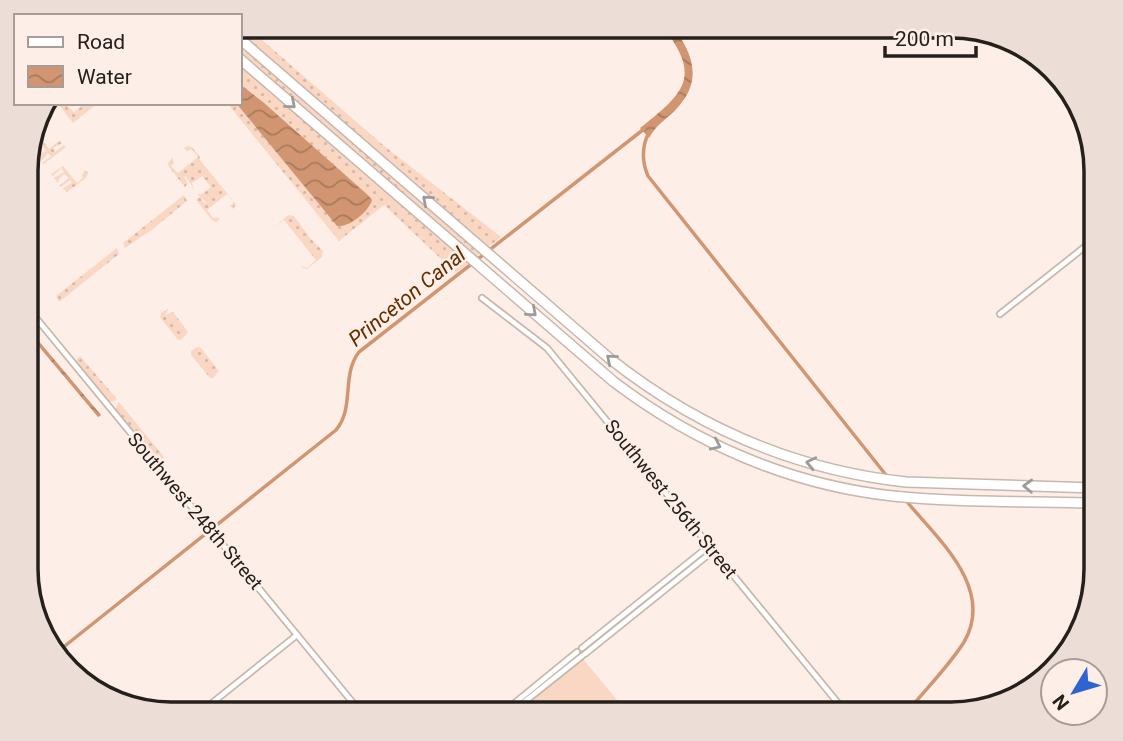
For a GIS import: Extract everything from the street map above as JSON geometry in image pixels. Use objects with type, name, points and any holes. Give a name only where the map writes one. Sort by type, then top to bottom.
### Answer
[{"type":"highway","points":[[242,41],[610,358],[680,408],[723,432],[799,461],[877,479],[1084,488]]},
{"type":"highway","points":[[242,61],[614,382],[689,432],[775,470],[829,485],[919,498],[1084,503]]},
{"type":"street","points":[[1000,314],[1084,248]]},
{"type":"street","name":"Southwest 256th Street","points":[[482,298],[547,348],[836,702]]},
{"type":"street","name":"Southwest 248th Street","points":[[38,320],[352,702]]},
{"type":"street","points":[[522,702],[579,650],[709,546]]},
{"type":"street","points":[[517,702],[584,655],[713,551]]},
{"type":"street","points":[[213,702],[297,635]]},
{"type":"street","points":[[579,650],[584,655]]},
{"type":"shaded area","points":[[245,38],[260,38],[383,145],[501,237],[487,248]]},
{"type":"shaded area","points":[[242,48],[480,253],[476,257],[242,54]]},
{"type":"shaded area","points":[[242,65],[470,262],[456,273],[384,205],[339,241],[229,105],[238,105],[347,225],[369,207],[371,198],[249,90],[242,88]]},
{"type":"shaded area","points":[[59,105],[67,105],[74,112],[83,105],[96,105],[73,123]]},
{"type":"shaded area","points":[[42,140],[49,149],[60,140],[62,143],[53,148],[55,152],[64,145],[66,147],[44,164],[42,163],[51,156],[48,153],[41,161],[40,153],[46,151],[43,147],[41,149]]},
{"type":"shaded area","points":[[192,147],[236,204],[233,209],[230,206],[234,202],[227,194],[207,210],[213,218],[220,218],[217,222],[213,221],[196,200],[200,197],[206,202],[197,194],[202,194],[211,187],[202,176],[192,183],[194,190],[186,176],[184,178],[188,183],[185,187],[169,167],[168,163],[172,158],[174,163],[171,166],[178,173],[198,157],[192,149],[187,151],[184,148]]},
{"type":"shaded area","points":[[63,166],[77,183],[83,178],[85,170],[88,173],[86,178],[67,192],[63,188],[72,183],[70,180],[61,187],[60,185],[69,178],[64,174],[58,183],[54,178],[64,172],[61,168],[53,176],[51,174]]},
{"type":"shaded area","points":[[184,195],[187,201],[125,248],[123,243]]},
{"type":"shaded area","points":[[288,215],[294,216],[323,251],[322,257],[307,269],[301,266],[307,268],[316,260],[284,220],[273,229]]},
{"type":"shaded area","points":[[117,248],[119,254],[59,302],[56,296]]},
{"type":"shaded area","points":[[169,308],[165,315],[173,312],[188,332],[181,340],[178,340],[160,317],[161,313]]},
{"type":"shaded area","points":[[197,347],[201,348],[219,371],[213,378],[210,378],[191,355],[191,351]]},
{"type":"shaded area","points":[[80,356],[117,399],[112,402],[107,400],[75,361]]},
{"type":"shaded area","points":[[119,402],[164,457],[160,461],[117,412]]},
{"type":"shaded area","points":[[583,659],[618,702],[526,702]]},
{"type":"water","points":[[671,38],[680,38],[689,55],[693,75],[691,86],[675,110],[649,138],[640,128],[668,104],[683,83],[685,71]]},
{"type":"water","points":[[242,88],[263,102],[369,196],[372,200],[363,214],[352,222],[337,226],[238,105],[242,105]]},
{"type":"water","points":[[38,340],[101,415],[98,417],[38,346]]},
{"type":"waterway","name":"Princeton Canal","points":[[64,647],[336,430],[345,412],[350,371],[359,352],[644,129]]},
{"type":"waterway","name":"Princeton Canal","points":[[649,132],[644,154],[648,176],[886,475]]},
{"type":"waterway","name":"Princeton Canal","points":[[908,503],[948,549],[968,584],[973,603],[972,622],[964,642],[916,702]]}]
